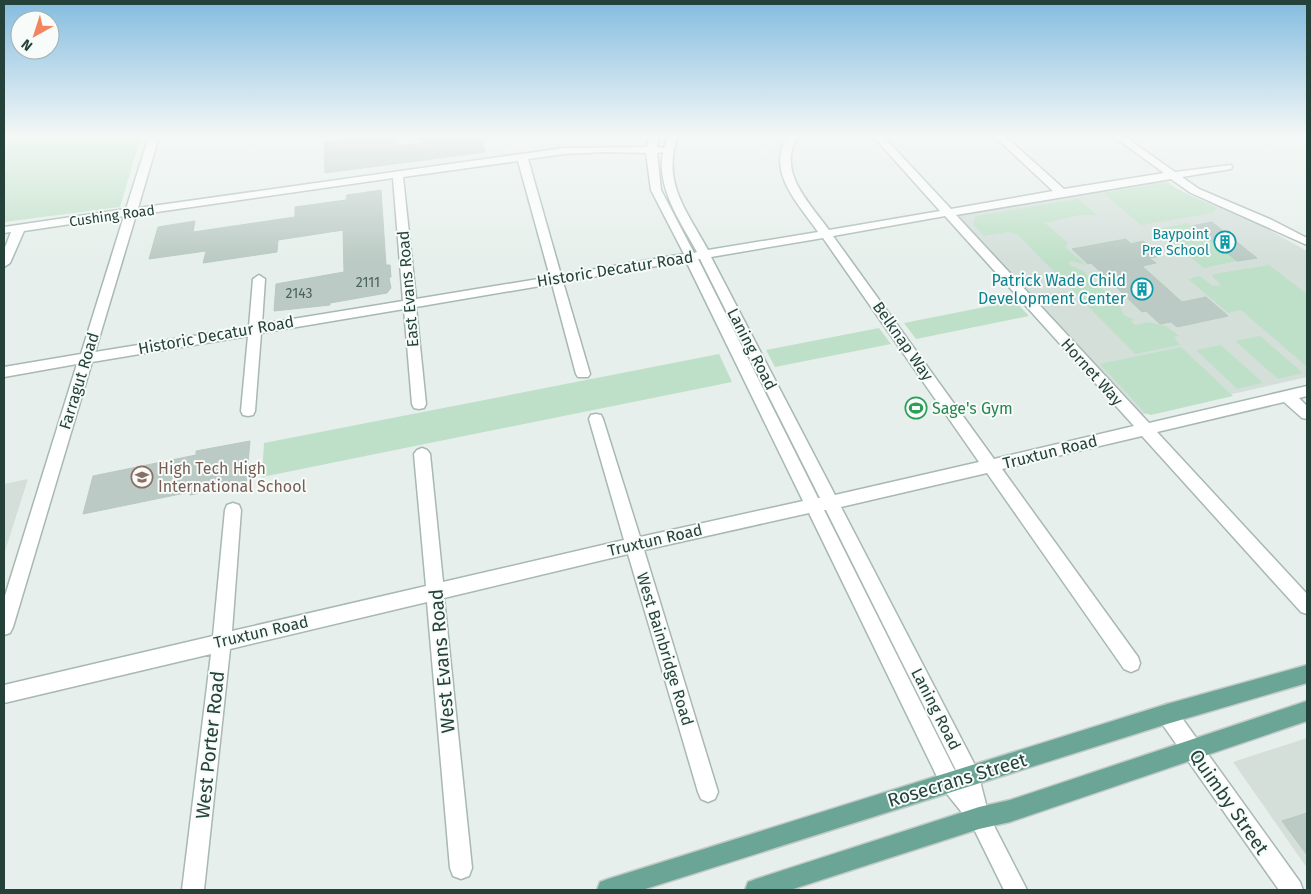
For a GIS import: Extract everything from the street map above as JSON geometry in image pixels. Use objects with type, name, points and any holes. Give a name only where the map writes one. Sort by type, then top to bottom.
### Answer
[{"type":"main road","name":"Rosecrans Street","points":[[608,890],[1167,714],[1307,674]]},
{"type":"main road","points":[[756,890],[980,818],[1010,811],[1307,711]]},
{"type":"street","name":"Farragut Road","points":[[4,627],[142,178]]},
{"type":"street","name":"Cushing Road","points":[[4,230],[379,178]]},
{"type":"street","name":"East Evans Road","points":[[398,178],[419,404]]},
{"type":"street","points":[[528,178],[583,374]]},
{"type":"street","name":"Laning Road","points":[[655,178],[656,189],[698,256]]},
{"type":"street","name":"Laning Road","points":[[667,178],[698,256],[822,504],[950,782],[980,818]]},
{"type":"street","name":"Belknap Way","points":[[789,178],[800,198],[1132,663]]},
{"type":"street","name":"Hornet Way","points":[[916,178],[1307,606]]},
{"type":"street","points":[[1045,178],[1062,193]]},
{"type":"street","name":"Historic Decatur Road","points":[[4,372],[1160,178]]},
{"type":"street","points":[[1174,178],[1194,191],[1268,222],[1307,242]]},
{"type":"street","points":[[4,263],[19,228]]},
{"type":"street","points":[[248,411],[259,279]]},
{"type":"street","name":"Truxtun Road","points":[[4,694],[221,641],[436,593],[634,545],[991,466],[1307,391]]},
{"type":"street","points":[[1287,396],[1307,414]]},
{"type":"street","name":"West Bainbridge Road","points":[[596,419],[708,792]]},
{"type":"street","name":"West Evans Road","points":[[422,454],[461,868]]},
{"type":"street","name":"Laning Road","points":[[822,504],[970,776],[980,818]]},
{"type":"street","name":"West Porter Road","points":[[193,890],[221,641],[233,510]]},
{"type":"street","name":"Quimby Street","points":[[1167,714],[1292,890]]},
{"type":"street","points":[[980,818],[1016,890]]},
{"type":"shaded area","points":[[1166,180],[1181,192],[1246,217],[1307,251],[1307,377],[1140,415],[957,215]]},
{"type":"shaded area","points":[[28,479],[4,554],[4,484]]},
{"type":"shaded area","points":[[1307,738],[1307,868],[1233,762]]},
{"type":"green space","points":[[4,178],[129,178],[120,207],[4,222]]},
{"type":"green space","points":[[1165,183],[1217,208],[1212,213],[1141,225],[1103,193]]},
{"type":"green space","points":[[1078,199],[1097,215],[1079,215],[1045,223],[1068,243],[1065,247],[1086,265],[1072,261],[1068,262],[1069,264],[1083,271],[1092,283],[1104,289],[1106,294],[1119,304],[1124,315],[1135,320],[1131,321],[1135,325],[1148,322],[1166,326],[1179,336],[1174,337],[1180,345],[1135,354],[1018,235],[1009,232],[984,236],[973,224],[976,216]]},
{"type":"green space","points":[[1188,223],[1237,261],[1204,268],[1156,229]]},
{"type":"green space","points":[[1269,265],[1307,294],[1307,367],[1241,310],[1228,313],[1188,279],[1200,276],[1213,286],[1221,285],[1212,276],[1213,274]]},
{"type":"green space","points":[[1015,301],[1029,316],[916,339],[904,323]]},
{"type":"green space","points":[[879,328],[891,344],[775,367],[766,350]]},
{"type":"green space","points":[[1260,336],[1303,373],[1278,379],[1235,341]]},
{"type":"green space","points":[[1221,345],[1263,383],[1237,389],[1196,350]]},
{"type":"green space","points":[[1181,347],[1233,396],[1151,415],[1145,413],[1100,364]]},
{"type":"green space","points":[[719,354],[732,382],[262,477],[264,443]]},
{"type":"building","points":[[381,190],[386,265],[390,265],[391,277],[389,278],[391,288],[387,293],[330,303],[330,305],[274,311],[276,284],[344,272],[343,230],[278,240],[277,252],[203,263],[206,251],[149,259],[158,227],[195,221],[193,232],[295,217],[295,207],[346,200],[347,195]]},
{"type":"building","name":"Baypoint Pre School","points":[[1212,222],[1257,258],[1237,261],[1192,226]]},
{"type":"building","name":"Patrick Wade Child Development Center","points":[[1126,239],[1131,244],[1143,241],[1160,256],[1149,258],[1156,263],[1142,266],[1182,302],[1206,297],[1228,316],[1177,327],[1171,322],[1160,324],[1146,311],[1142,312],[1091,263],[1088,264],[1072,249]]},
{"type":"building","points":[[250,441],[246,484],[190,495],[190,492],[83,514],[93,476],[196,455],[196,451]]},
{"type":"building","points":[[1307,813],[1307,855],[1282,821]]},
{"type":"place","name":"Baypoint Pre School","points":[[1225,242]]},
{"type":"place","name":"Patrick Wade Child Development Center","points":[[1142,289]]},
{"type":"place","name":"Sage's Gym","points":[[916,408]]},
{"type":"place","name":"High Tech High International School","points":[[142,477]]}]
